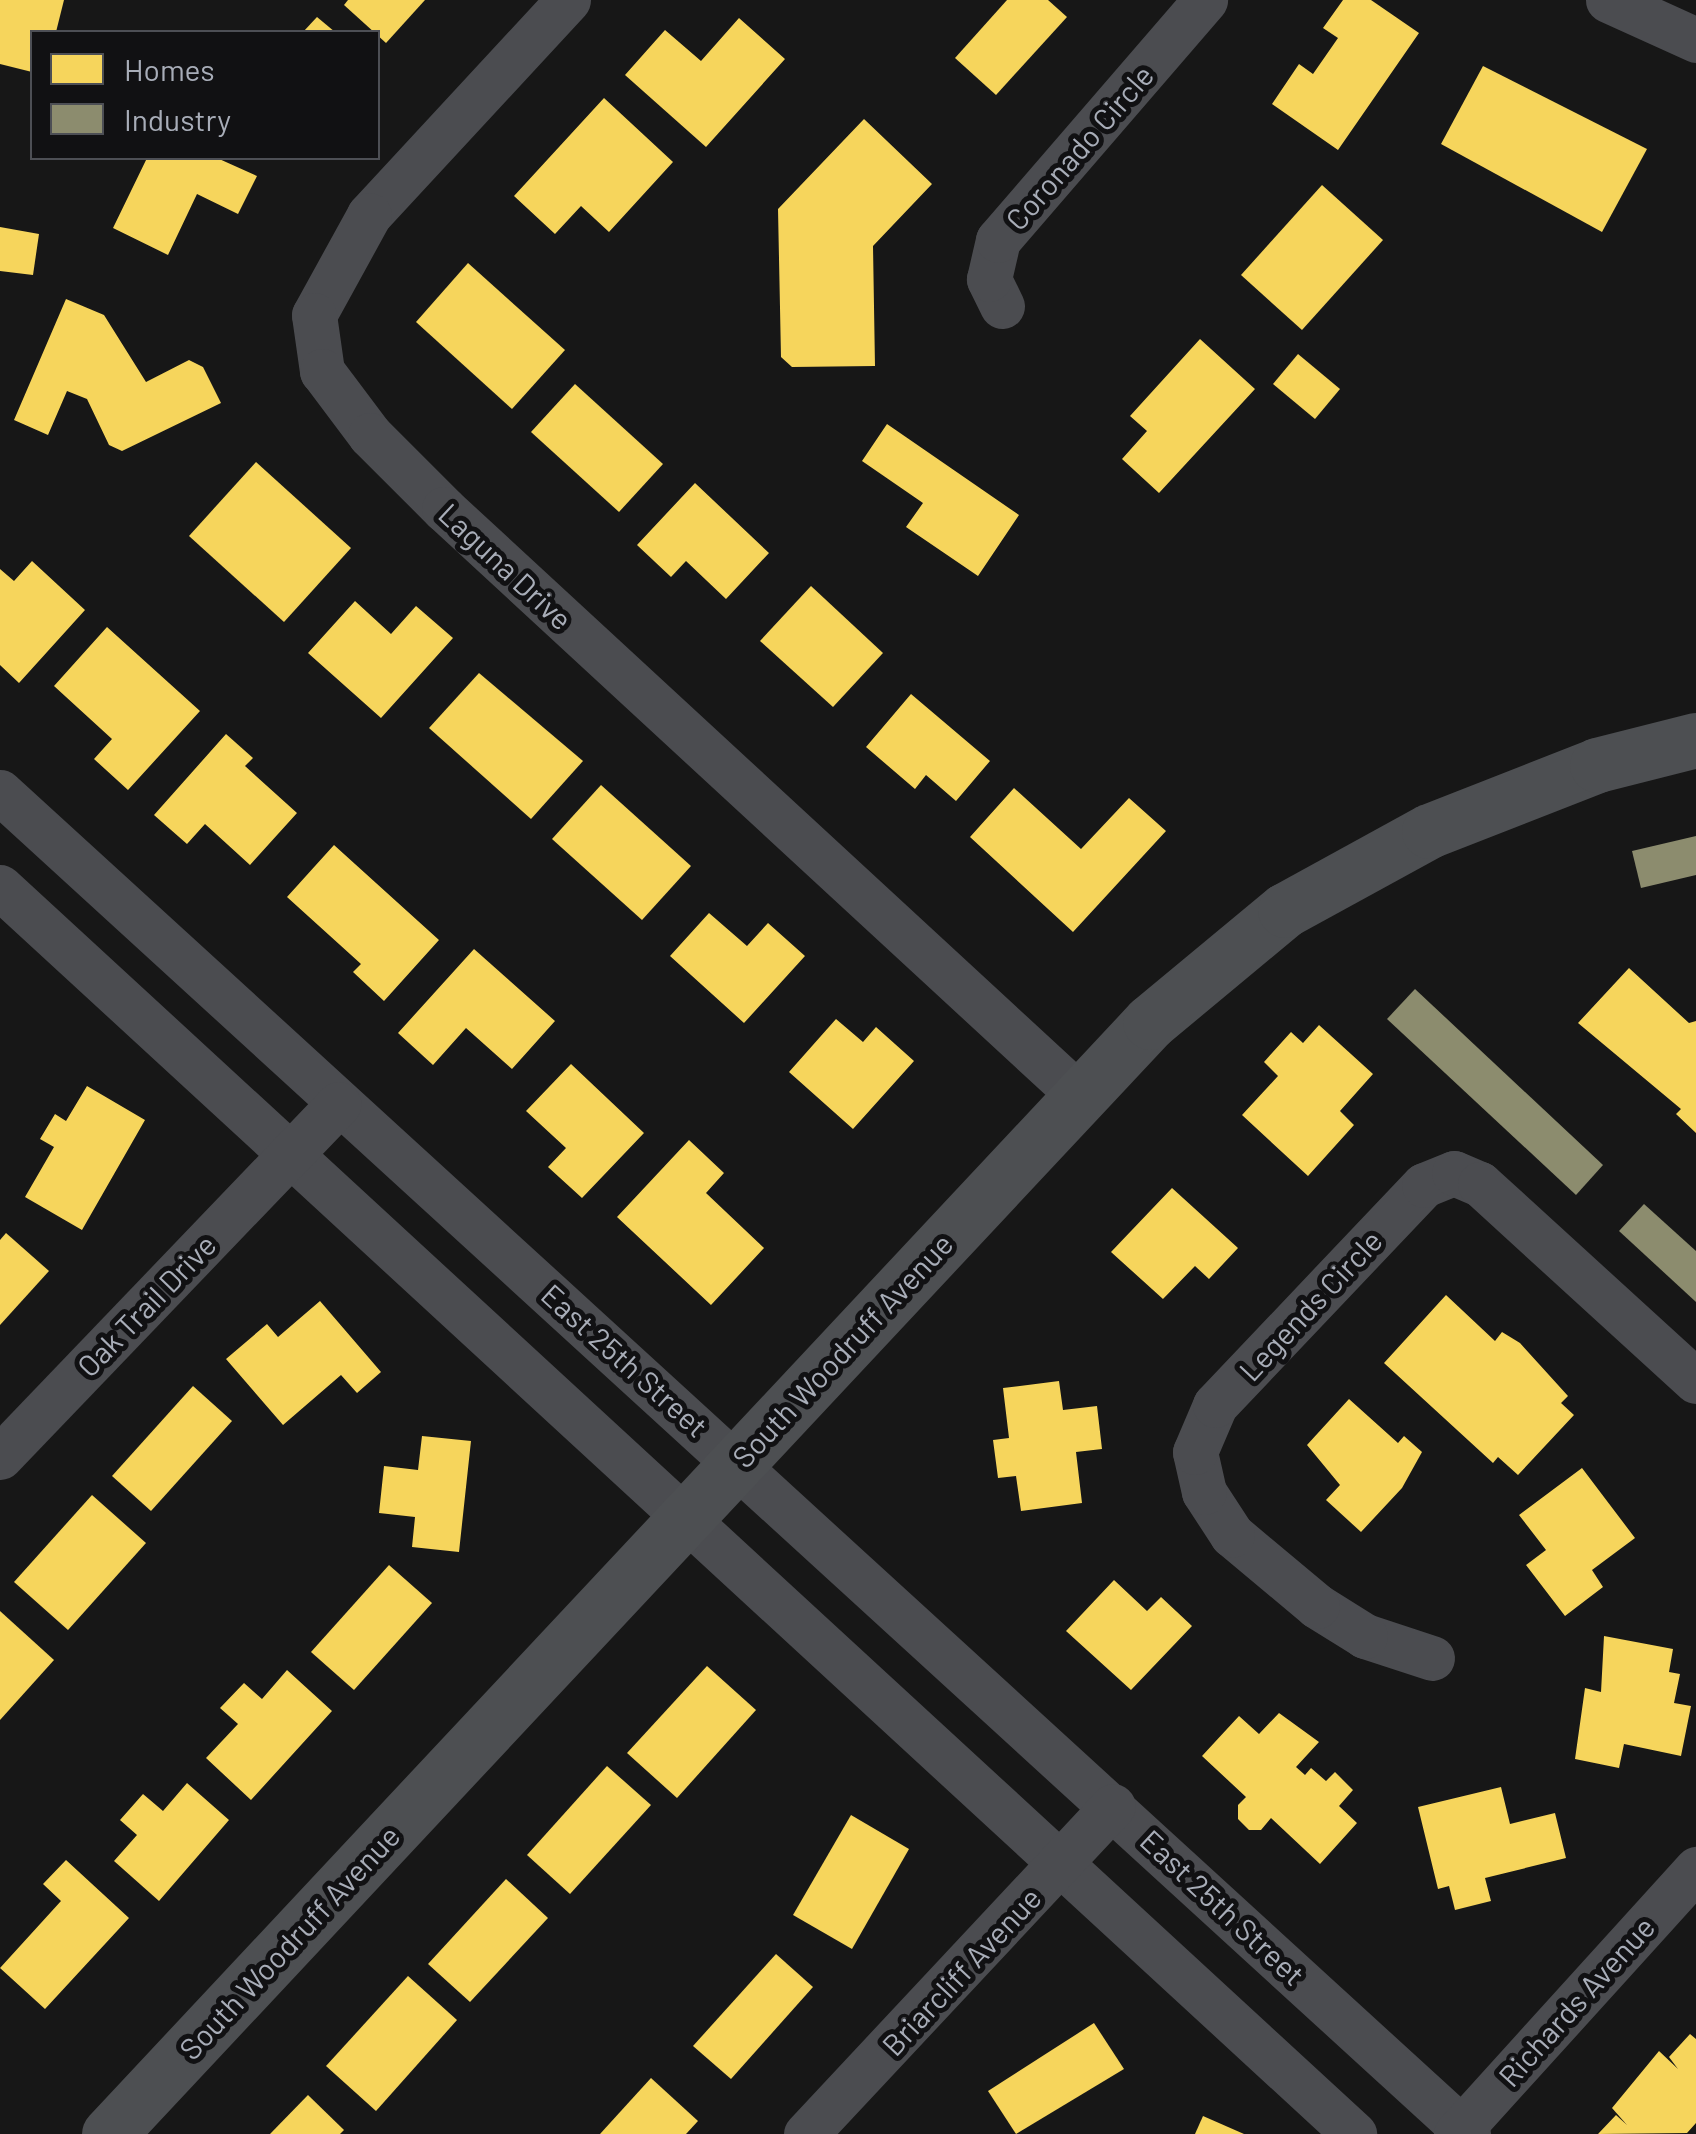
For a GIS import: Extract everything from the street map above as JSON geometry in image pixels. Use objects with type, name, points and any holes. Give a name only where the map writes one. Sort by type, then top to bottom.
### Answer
[{"type":"main road","name":"South Woodruff Avenue","points":[[109,2134],[685,1519],[1062,1080],[1150,1022],[1285,910],[1508,795],[1696,740]]},
{"type":"street","name":"Laguna Drive","points":[[568,0],[369,215],[314,316],[322,371],[370,435],[444,509],[1062,1080]]},
{"type":"street","name":"Coronado Circle","points":[[1002,306],[989,279],[998,240],[1205,0]]},
{"type":"street","points":[[1608,0],[1696,40]]},
{"type":"street","name":"East 25th Street","points":[[0,792],[338,1104],[737,1460],[1462,2132]]},
{"type":"street","points":[[0,886],[1354,2134]]},
{"type":"street","name":"Oak Trail Drive","points":[[0,1457],[338,1104]]},
{"type":"street","name":"Legends Circle","points":[[1432,1658],[1365,1636],[1316,1606],[1232,1535],[1204,1492],[1195,1452],[1215,1406],[1410,1199],[1454,1173],[1480,1184],[1696,1381]]},
{"type":"street","name":"Briarcliff Avenue","points":[[806,2134],[1113,1806]]},
{"type":"street","name":"Richards Avenue","points":[[1462,2132],[1696,1868]]},
{"type":"building: Homes","points":[[0,0],[64,0],[56,30],[30,30],[30,72],[0,64]]},
{"type":"building: Homes","points":[[348,0],[425,0],[386,43],[380,38],[380,30],[372,30],[344,5]]},
{"type":"building: Homes","points":[[1007,0],[1048,0],[1067,17],[996,95],[955,58]]},
{"type":"building: Homes","points":[[1343,0],[1371,0],[1419,33],[1338,150],[1272,104],[1299,64],[1313,74],[1338,38],[1323,28]]},
{"type":"building: Homes","points":[[317,17],[333,30],[305,30]]},
{"type":"building: Homes","points":[[739,18],[785,59],[706,147],[625,75],[665,30],[701,61]]},
{"type":"building: Homes","points":[[1483,66],[1647,149],[1602,232],[1441,144]]},
{"type":"building: Homes","points":[[604,98],[673,162],[609,232],[581,206],[555,234],[514,196]]},
{"type":"building: Homes","points":[[864,119],[932,184],[873,246],[875,366],[792,367],[781,357],[778,209]]},
{"type":"building: Homes","points":[[146,160],[221,160],[257,176],[238,214],[197,194],[168,255],[113,228]]},
{"type":"building: Homes","points":[[1322,185],[1383,240],[1302,330],[1241,275]]},
{"type":"building: Homes","points":[[0,227],[39,234],[33,275],[0,271]]},
{"type":"building: Homes","points":[[468,263],[565,350],[512,409],[416,322]]},
{"type":"building: Homes","points":[[66,299],[104,315],[146,382],[189,360],[203,367],[221,403],[122,451],[109,445],[87,399],[67,391],[48,435],[14,420]]},
{"type":"building: Homes","points":[[1200,339],[1255,389],[1159,493],[1122,459],[1147,431],[1130,416]]},
{"type":"building: Homes","points":[[1298,354],[1340,389],[1315,419],[1273,384]]},
{"type":"building: Homes","points":[[575,384],[663,464],[619,512],[531,432]]},
{"type":"building: Homes","points":[[887,424],[1019,515],[978,576],[906,527],[923,503],[862,461]]},
{"type":"building: Homes","points":[[256,462],[351,548],[284,622],[189,536]]},
{"type":"building: Homes","points":[[695,483],[769,553],[726,599],[686,561],[671,577],[637,545]]},
{"type":"building: Homes","points":[[32,561],[85,610],[19,683],[0,665],[0,569],[14,581]]},
{"type":"building: Homes","points":[[811,586],[883,653],[833,707],[760,641]]},
{"type":"building: Homes","points":[[355,601],[391,634],[416,606],[453,638],[381,718],[308,653]]},
{"type":"building: Homes","points":[[107,627],[200,711],[128,790],[94,759],[112,739],[54,686]]},
{"type":"building: Homes","points":[[479,673],[583,761],[531,819],[429,728]]},
{"type":"building: Homes","points":[[911,694],[990,761],[956,801],[926,775],[915,789],[866,747]]},
{"type":"building: Homes","points":[[226,734],[253,758],[245,766],[297,813],[250,865],[205,824],[187,844],[154,815]]},
{"type":"building: Homes","points":[[601,785],[691,866],[642,920],[552,839]]},
{"type":"building: Homes","points":[[1014,788],[1081,849],[1129,798],[1166,831],[1073,932],[970,837]]},
{"type":"building: Homes","points":[[334,845],[439,940],[384,1001],[353,972],[361,964],[287,897]]},
{"type":"building: Homes","points":[[709,913],[747,946],[768,923],[805,956],[744,1023],[670,956]]},
{"type":"building: Homes","points":[[474,949],[555,1021],[512,1069],[466,1028],[433,1065],[398,1033]]},
{"type":"building: Homes","points":[[1629,968],[1689,1023],[1696,1021],[1696,1133],[1676,1114],[1681,1109],[1578,1023]]},
{"type":"building: Homes","points":[[836,1019],[863,1042],[876,1027],[914,1061],[853,1129],[789,1072]]},
{"type":"building: Homes","points":[[1319,1025],[1373,1074],[1340,1111],[1354,1125],[1308,1176],[1242,1115],[1278,1076],[1264,1062],[1291,1032],[1303,1043]]},
{"type":"building: Homes","points":[[571,1064],[644,1133],[582,1198],[548,1167],[566,1148],[526,1111]]},
{"type":"building: Homes","points":[[87,1086],[145,1120],[82,1230],[25,1197],[54,1147],[40,1139],[55,1114],[66,1121]]},
{"type":"building: Homes","points":[[689,1140],[724,1173],[706,1193],[764,1248],[711,1305],[617,1217]]},
{"type":"building: Homes","points":[[1172,1188],[1238,1248],[1209,1279],[1195,1266],[1163,1299],[1111,1252]]},
{"type":"building: Homes","points":[[6,1233],[49,1271],[0,1325],[0,1240]]},
{"type":"building: Homes","points":[[1446,1295],[1495,1341],[1502,1332],[1520,1343],[1568,1396],[1561,1403],[1574,1415],[1518,1475],[1498,1457],[1493,1463],[1384,1363]]},
{"type":"building: Homes","points":[[320,1301],[381,1372],[357,1393],[341,1375],[283,1425],[226,1359],[267,1324],[278,1337]]},
{"type":"building: Homes","points":[[1059,1381],[1063,1410],[1097,1406],[1102,1449],[1076,1452],[1082,1503],[1021,1511],[1016,1476],[998,1478],[993,1440],[1009,1438],[1003,1388]]},
{"type":"building: Homes","points":[[193,1386],[232,1421],[151,1511],[112,1476]]},
{"type":"building: Homes","points":[[1349,1399],[1398,1443],[1404,1436],[1422,1452],[1402,1488],[1361,1532],[1326,1500],[1340,1485],[1307,1445]]},
{"type":"building: Homes","points":[[422,1436],[471,1441],[459,1552],[412,1547],[415,1517],[379,1513],[384,1466],[418,1470]]},
{"type":"building: Homes","points":[[1582,1468],[1635,1538],[1592,1570],[1603,1587],[1565,1616],[1526,1565],[1546,1550],[1519,1515]]},
{"type":"building: Homes","points":[[92,1495],[146,1543],[68,1630],[14,1582]]},
{"type":"building: Homes","points":[[389,1565],[432,1603],[354,1690],[311,1652]]},
{"type":"building: Homes","points":[[1114,1580],[1147,1611],[1161,1597],[1192,1626],[1131,1690],[1066,1631]]},
{"type":"building: Homes","points":[[0,1611],[54,1660],[0,1720]]},
{"type":"building: Homes","points":[[1604,1636],[1673,1649],[1669,1672],[1680,1674],[1674,1703],[1691,1706],[1681,1756],[1624,1744],[1619,1768],[1575,1759],[1585,1688],[1601,1692]]},
{"type":"building: Homes","points":[[707,1666],[756,1710],[677,1798],[627,1753]]},
{"type":"building: Homes","points":[[287,1670],[332,1711],[251,1800],[206,1758],[238,1724],[220,1708],[244,1683],[262,1699]]},
{"type":"building: Homes","points":[[1279,1713],[1319,1742],[1296,1767],[1305,1775],[1311,1768],[1326,1781],[1335,1772],[1353,1790],[1339,1806],[1357,1823],[1320,1864],[1271,1818],[1261,1830],[1249,1830],[1238,1819],[1238,1805],[1246,1797],[1202,1756],[1239,1716],[1259,1734]]},
{"type":"building: Homes","points":[[607,1766],[651,1805],[570,1894],[527,1855]]},
{"type":"building: Homes","points":[[187,1783],[229,1820],[159,1901],[114,1861],[137,1835],[120,1820],[143,1794],[163,1811]]},
{"type":"building: Homes","points":[[1501,1787],[1510,1824],[1555,1813],[1566,1858],[1485,1878],[1491,1901],[1455,1910],[1449,1886],[1438,1889],[1418,1807]]},
{"type":"building: Homes","points":[[851,1815],[909,1849],[852,1949],[793,1915]]},
{"type":"building: Homes","points":[[66,1860],[129,1918],[45,2009],[0,1968],[61,1901],[43,1884]]},
{"type":"building: Homes","points":[[506,1879],[548,1918],[470,2002],[428,1964]]},
{"type":"building: Homes","points":[[776,1954],[813,1987],[731,2079],[693,2046]]},
{"type":"building: Homes","points":[[408,1976],[457,2020],[376,2111],[326,2066]]},
{"type":"building: Homes","points":[[1094,2023],[1124,2069],[1016,2134],[988,2091]]},
{"type":"building: Homes","points":[[1690,2034],[1696,2039],[1696,2123],[1687,2133],[1598,2134],[1616,2115],[1627,2125],[1612,2108],[1659,2051],[1678,2069],[1669,2057]]},
{"type":"building: Homes","points":[[651,2078],[698,2121],[686,2134],[600,2134]]},
{"type":"building: Homes","points":[[308,2095],[344,2130],[340,2134],[270,2134]]},
{"type":"building: Homes","points":[[1203,2116],[1244,2134],[1195,2134]]},
{"type":"building: Industry","points":[[1696,836],[1696,875],[1641,888],[1632,851]]},
{"type":"building: Industry","points":[[1415,989],[1603,1165],[1576,1195],[1387,1019]]},
{"type":"building: Industry","points":[[1644,1204],[1696,1251],[1696,1302],[1619,1231]]}]
